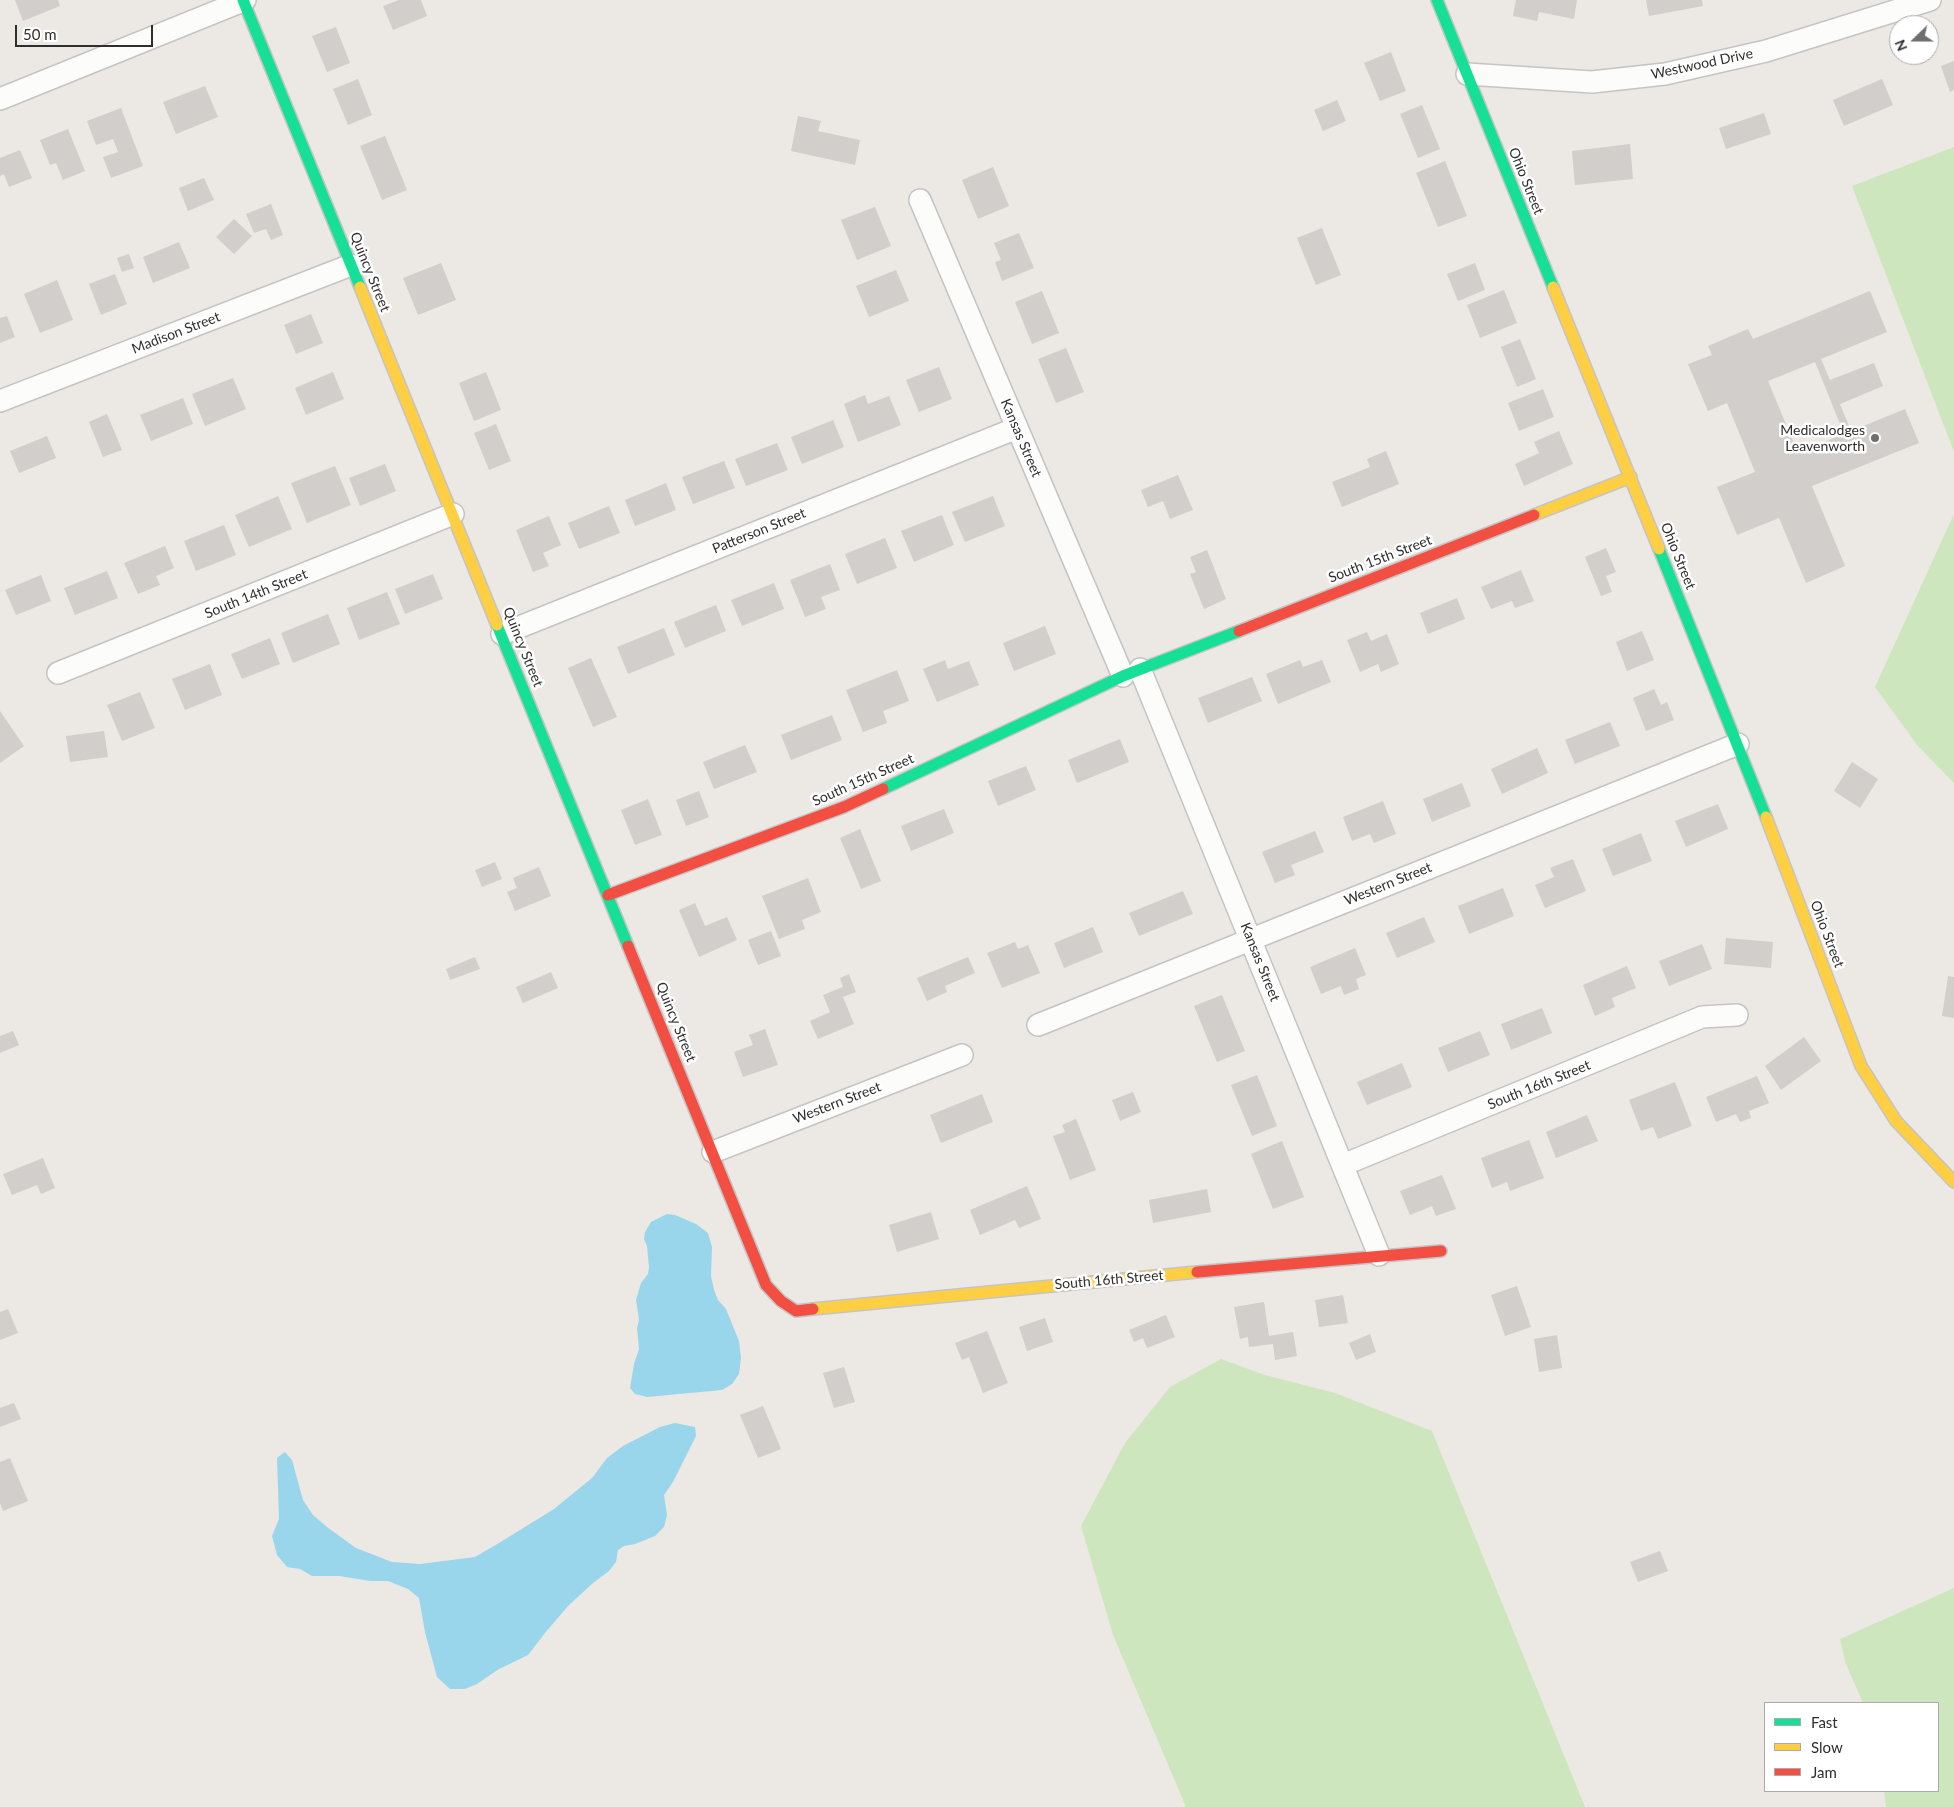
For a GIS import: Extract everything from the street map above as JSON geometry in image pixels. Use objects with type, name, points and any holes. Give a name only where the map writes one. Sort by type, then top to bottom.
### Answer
[{"type":"street","points":[[0,99],[244,0]]},
{"type":"street","name":"Quincy Street","points":[[244,0],[766,1285],[780,1302]]},
{"type":"street","name":"Ohio Street","points":[[1437,0],[1738,744],[1861,1066],[1896,1121],[1954,1182]]},
{"type":"street","name":"Westwood Drive","points":[[1466,74],[1592,82],[1665,74],[1766,51],[1930,0]]},
{"type":"street","name":"Kansas Street","points":[[920,200],[1017,428],[1132,672],[1252,940],[1379,1255]]},
{"type":"street","name":"Madison Street","points":[[0,402],[352,265]]},
{"type":"street","name":"Patterson Street","points":[[502,634],[1017,428]]},
{"type":"street","name":"South 15th Street","points":[[608,895],[844,807],[1132,672],[1630,477]]},
{"type":"street","name":"South 14th Street","points":[[58,674],[453,514]]},
{"type":"street","name":"Western Street","points":[[1038,1025],[1738,744]]},
{"type":"street","name":"South 16th Street","points":[[1343,1166],[1702,1017],[1737,1015]]},
{"type":"street","name":"Western Street","points":[[712,1152],[962,1054]]},
{"type":"street","name":"South 16th Street","points":[[780,1302],[796,1311],[1379,1255],[1441,1251]]},
{"type":"green space","points":[[1954,147],[1954,452],[1852,186]]},
{"type":"green space","points":[[1954,514],[1954,783],[1918,746],[1875,687]]},
{"type":"green space","points":[[1221,1359],[1265,1375],[1335,1393],[1432,1431],[1585,1807],[1186,1807],[1113,1635],[1081,1526],[1125,1443],[1170,1387]]},
{"type":"green space","points":[[1954,1588],[1954,1807],[1886,1807],[1884,1792],[1939,1792],[1939,1702],[1863,1702],[1845,1662],[1840,1639]]},
{"type":"water","points":[[667,1214],[675,1215],[696,1224],[708,1233],[712,1247],[711,1276],[714,1290],[718,1300],[726,1309],[739,1341],[741,1358],[739,1374],[732,1384],[722,1390],[647,1397],[635,1394],[630,1388],[639,1349],[637,1328],[639,1320],[636,1300],[641,1283],[648,1274],[649,1267],[647,1246],[644,1239],[645,1232],[651,1222]]},
{"type":"water","points":[[675,1423],[695,1427],[696,1436],[673,1482],[664,1495],[667,1515],[664,1527],[655,1536],[624,1546],[618,1550],[616,1562],[609,1571],[568,1606],[528,1655],[465,1689],[450,1689],[437,1677],[425,1632],[419,1598],[408,1589],[388,1581],[370,1581],[339,1576],[312,1576],[300,1569],[287,1567],[277,1555],[272,1536],[279,1519],[277,1458],[285,1452],[292,1460],[303,1500],[313,1515],[327,1527],[356,1548],[392,1562],[420,1564],[475,1557],[554,1509],[592,1478],[607,1458],[623,1446],[660,1427]]},
{"type":"building","points":[[15,0],[58,0],[60,6],[23,21]]},
{"type":"building","points":[[399,0],[421,0],[427,16],[393,30],[383,6]]},
{"type":"building","points":[[1516,0],[1577,0],[1574,19],[1539,12],[1537,21],[1513,16]]},
{"type":"building","points":[[1646,0],[1702,0],[1703,6],[1649,16]]},
{"type":"building","points":[[336,27],[350,63],[327,72],[312,36]]},
{"type":"building","points":[[1391,52],[1406,91],[1380,101],[1364,63]]},
{"type":"building","points":[[1954,61],[1954,90],[1950,92],[1941,66]]},
{"type":"building","points":[[358,79],[372,115],[348,125],[333,89]]},
{"type":"building","points":[[1882,79],[1893,105],[1844,126],[1833,100]]},
{"type":"building","points":[[205,86],[218,117],[176,134],[163,102]]},
{"type":"building","points":[[1337,100],[1346,121],[1323,131],[1314,110]]},
{"type":"building","points":[[1422,105],[1440,149],[1418,158],[1400,114]]},
{"type":"building","points":[[121,108],[143,166],[111,178],[103,157],[118,152],[113,139],[96,145],[87,121]]},
{"type":"building","points":[[1764,113],[1771,134],[1726,149],[1719,128]]},
{"type":"building","points":[[798,116],[821,121],[818,131],[860,140],[855,165],[791,151]]},
{"type":"building","points":[[68,129],[85,171],[63,180],[56,163],[50,165],[40,140]]},
{"type":"building","points":[[385,136],[407,190],[382,200],[360,146]]},
{"type":"building","points":[[1630,144],[1633,179],[1575,185],[1572,151]]},
{"type":"building","points":[[20,150],[32,178],[9,187],[4,174],[0,176],[0,158]]},
{"type":"building","points":[[1445,161],[1467,216],[1438,227],[1416,173]]},
{"type":"building","points":[[993,167],[1009,206],[978,219],[962,180]]},
{"type":"building","points":[[204,178],[214,200],[188,211],[179,188]]},
{"type":"building","points":[[271,204],[283,235],[271,240],[266,229],[254,233],[246,214]]},
{"type":"building","points":[[875,207],[891,246],[857,260],[841,220]]},
{"type":"building","points":[[234,219],[252,236],[234,254],[216,237]]},
{"type":"building","points":[[1322,228],[1341,275],[1316,285],[1297,238]]},
{"type":"building","points":[[1019,233],[1034,268],[1002,281],[995,262],[1001,260],[994,243]]},
{"type":"building","points":[[179,242],[190,268],[153,283],[143,257]]},
{"type":"building","points":[[129,254],[134,268],[122,272],[117,258]]},
{"type":"building","points":[[441,263],[456,300],[418,315],[403,278]]},
{"type":"building","points":[[1475,263],[1485,290],[1458,301],[1447,274]]},
{"type":"building","points":[[896,270],[909,301],[869,317],[856,286]]},
{"type":"building","points":[[115,274],[127,304],[101,315],[89,284]]},
{"type":"building","points":[[57,280],[73,320],[40,333],[24,294]]},
{"type":"building","points":[[1504,290],[1517,323],[1480,338],[1467,305]]},
{"type":"building","points":[[1042,291],[1059,333],[1032,344],[1015,302]]},
{"type":"building","name":"Medicalodges Leavenworth","points":[[1870,291],[1887,332],[1821,359],[1830,380],[1874,363],[1883,386],[1840,404],[1851,431],[1905,409],[1919,443],[1812,486],[1845,566],[1806,583],[1779,518],[1737,535],[1717,487],[1755,472],[1727,403],[1708,411],[1688,364],[1712,355],[1708,346],[1748,329],[1753,339]],"holes":[[[1815,362],[1844,434],[1798,453],[1768,381]]]},
{"type":"building","points":[[311,314],[323,343],[296,354],[284,325]]},
{"type":"building","points":[[7,316],[15,337],[0,343],[0,318]]},
{"type":"building","points":[[1520,339],[1536,379],[1517,387],[1501,347]]},
{"type":"building","points":[[1066,348],[1084,392],[1056,403],[1038,359]]},
{"type":"building","points":[[939,367],[952,399],[919,412],[906,380]]},
{"type":"building","points":[[333,372],[344,399],[306,415],[295,388]]},
{"type":"building","points":[[486,372],[501,410],[474,421],[459,383]]},
{"type":"building","points":[[233,378],[246,409],[205,426],[192,394]]},
{"type":"building","points":[[1543,389],[1554,417],[1519,431],[1508,403]]},
{"type":"building","points":[[865,395],[868,404],[889,396],[901,425],[858,442],[844,404]]},
{"type":"building","points":[[183,398],[193,424],[151,441],[140,415]]},
{"type":"building","points":[[107,414],[122,450],[103,457],[89,422]]},
{"type":"building","points":[[833,420],[844,447],[802,464],[791,437]]},
{"type":"building","points":[[496,424],[511,461],[489,470],[474,433]]},
{"type":"building","points":[[1559,431],[1573,464],[1524,486],[1515,464],[1539,453],[1534,442]]},
{"type":"building","points":[[47,436],[56,458],[19,473],[10,451]]},
{"type":"building","points":[[777,443],[788,470],[746,486],[735,459]]},
{"type":"building","points":[[1386,451],[1399,484],[1342,507],[1332,482],[1370,467],[1367,459]]},
{"type":"building","points":[[724,461],[735,488],[693,504],[682,477]]},
{"type":"building","points":[[385,464],[396,491],[360,506],[349,478]]},
{"type":"building","points":[[335,466],[351,505],[307,523],[291,483]]},
{"type":"building","points":[[1178,475],[1193,510],[1170,519],[1163,501],[1148,507],[1141,490]]},
{"type":"building","points":[[666,483],[676,510],[635,526],[625,500]]},
{"type":"building","points":[[278,496],[292,529],[249,547],[235,515]]},
{"type":"building","points":[[993,496],[1005,526],[965,542],[952,512]]},
{"type":"building","points":[[609,506],[620,533],[579,549],[568,523]]},
{"type":"building","points":[[942,515],[954,545],[914,562],[901,531]]},
{"type":"building","points":[[549,516],[561,545],[543,553],[549,566],[533,572],[516,530]]},
{"type":"building","points":[[224,525],[236,555],[196,571],[184,541]]},
{"type":"building","points":[[885,538],[897,568],[857,584],[845,554]]},
{"type":"building","points":[[165,546],[174,568],[156,576],[160,585],[138,594],[124,563]]},
{"type":"building","points":[[1606,548],[1616,572],[1606,576],[1612,592],[1601,596],[1585,557]]},
{"type":"building","points":[[1207,550],[1226,599],[1204,609],[1190,574],[1196,572],[1190,557]]},
{"type":"building","points":[[830,564],[840,590],[821,597],[826,609],[805,617],[790,580]]},
{"type":"building","points":[[1521,570],[1534,601],[1515,608],[1512,601],[1491,609],[1481,587]]},
{"type":"building","points":[[107,571],[118,598],[75,615],[64,588]]},
{"type":"building","points":[[433,574],[443,599],[405,614],[395,589]]},
{"type":"building","points":[[41,575],[51,601],[16,615],[5,590]]},
{"type":"building","points":[[774,583],[784,609],[742,626],[731,600]]},
{"type":"building","points":[[387,592],[400,624],[359,640],[347,608]]},
{"type":"building","points":[[1457,598],[1465,619],[1428,634],[1420,613]]},
{"type":"building","points":[[716,605],[726,631],[685,648],[674,622]]},
{"type":"building","points":[[328,614],[340,644],[293,663],[281,633]]},
{"type":"building","points":[[1045,626],[1056,654],[1014,671],[1003,643]]},
{"type":"building","points":[[664,628],[675,655],[628,674],[617,647]]},
{"type":"building","points":[[1642,631],[1654,660],[1627,671],[1616,642]]},
{"type":"building","points":[[1367,632],[1371,641],[1387,634],[1399,664],[1381,672],[1378,664],[1360,672],[1347,640]]},
{"type":"building","points":[[270,638],[280,664],[242,679],[231,654]]},
{"type":"building","points":[[591,658],[617,717],[593,727],[568,668]]},
{"type":"building","points":[[945,660],[948,669],[969,661],[979,685],[937,702],[923,669]]},
{"type":"building","points":[[1300,660],[1303,667],[1322,660],[1331,682],[1278,704],[1266,674]]},
{"type":"building","points":[[210,664],[222,695],[185,710],[172,679]]},
{"type":"building","points":[[897,670],[909,701],[883,711],[887,723],[863,732],[846,690]]},
{"type":"building","points":[[1252,677],[1262,701],[1208,723],[1198,698]]},
{"type":"building","points":[[1654,689],[1661,705],[1667,702],[1674,720],[1646,731],[1633,698]]},
{"type":"building","points":[[140,692],[155,728],[122,741],[107,705]]},
{"type":"building","points":[[0,711],[24,746],[0,763]]},
{"type":"building","points":[[832,715],[842,740],[791,760],[781,735]]},
{"type":"building","points":[[1610,722],[1620,746],[1575,764],[1565,740]]},
{"type":"building","points":[[104,731],[108,757],[70,762],[66,736]]},
{"type":"building","points":[[1120,739],[1129,762],[1077,783],[1068,760]]},
{"type":"building","points":[[745,745],[757,772],[714,789],[703,762]]},
{"type":"building","points":[[1537,748],[1548,773],[1502,794],[1491,769]]},
{"type":"building","points":[[1852,762],[1878,779],[1860,808],[1834,791]]},
{"type":"building","points":[[1026,766],[1036,790],[998,806],[988,781]]},
{"type":"building","points":[[1462,783],[1471,806],[1432,822],[1423,799]]},
{"type":"building","points":[[699,791],[709,817],[686,826],[676,800]]},
{"type":"building","points":[[648,799],[662,835],[635,845],[621,810]]},
{"type":"building","points":[[1383,801],[1396,834],[1374,843],[1370,834],[1352,841],[1343,817]]},
{"type":"building","points":[[1718,804],[1728,829],[1686,847],[1675,821]]},
{"type":"building","points":[[944,809],[954,833],[911,851],[901,826]]},
{"type":"building","points":[[860,829],[881,881],[861,889],[840,838]]},
{"type":"building","points":[[1315,831],[1324,852],[1291,865],[1295,875],[1275,883],[1262,852]]},
{"type":"building","points":[[1641,833],[1652,861],[1613,876],[1602,849]]},
{"type":"building","points":[[1573,859],[1586,891],[1545,908],[1535,885],[1554,877],[1550,868]]},
{"type":"building","points":[[495,862],[502,879],[482,887],[475,870]]},
{"type":"building","points":[[539,867],[551,896],[515,911],[507,892],[517,888],[513,878]]},
{"type":"building","points":[[808,878],[821,912],[802,920],[805,929],[779,939],[762,896]]},
{"type":"building","points":[[1503,888],[1514,916],[1469,934],[1458,906]]},
{"type":"building","points":[[1183,891],[1193,914],[1139,936],[1129,913]]},
{"type":"building","points":[[695,903],[705,926],[727,917],[737,940],[699,957],[679,910]]},
{"type":"building","points":[[1424,917],[1435,942],[1397,958],[1386,933]]},
{"type":"building","points":[[1093,927],[1103,952],[1064,968],[1054,943]]},
{"type":"building","points":[[771,931],[781,956],[758,965],[748,940]]},
{"type":"building","points":[[1726,938],[1773,942],[1771,968],[1724,964]]},
{"type":"building","points":[[1015,942],[1018,949],[1028,945],[1040,973],[1002,988],[987,953]]},
{"type":"building","points":[[1702,944],[1712,969],[1669,986],[1659,961]]},
{"type":"building","points":[[1355,948],[1366,975],[1356,979],[1359,989],[1344,995],[1341,986],[1321,994],[1310,967]]},
{"type":"building","points":[[475,957],[480,969],[450,980],[446,969]]},
{"type":"building","points":[[968,957],[975,973],[945,986],[947,992],[927,1001],[917,978]]},
{"type":"building","points":[[1627,966],[1636,988],[1612,998],[1615,1007],[1595,1016],[1583,985]]},
{"type":"building","points":[[551,972],[558,988],[523,1003],[516,987]]},
{"type":"building","points":[[849,974],[856,992],[843,997],[854,1024],[818,1039],[810,1021],[830,1012],[823,995],[843,987],[840,978]]},
{"type":"building","points":[[1948,976],[1954,977],[1954,1018],[1942,1016]]},
{"type":"building","points":[[1222,995],[1245,1051],[1217,1062],[1194,1006]]},
{"type":"building","points":[[1542,1008],[1552,1033],[1511,1050],[1501,1024]]},
{"type":"building","points":[[765,1029],[778,1065],[743,1077],[734,1052],[753,1045],[749,1035]]},
{"type":"building","points":[[13,1031],[19,1045],[0,1053],[0,1036]]},
{"type":"building","points":[[1480,1031],[1490,1055],[1448,1072],[1438,1048]]},
{"type":"building","points":[[1804,1037],[1821,1061],[1781,1090],[1765,1066]]},
{"type":"building","points":[[1402,1063],[1412,1087],[1367,1105],[1357,1082]]},
{"type":"building","points":[[1257,1075],[1277,1126],[1252,1136],[1231,1085]]},
{"type":"building","points":[[1757,1076],[1769,1103],[1749,1111],[1751,1118],[1740,1122],[1736,1114],[1716,1122],[1706,1097]]},
{"type":"building","points":[[1675,1082],[1692,1126],[1658,1139],[1653,1127],[1641,1131],[1629,1100]]},
{"type":"building","points":[[1133,1092],[1141,1112],[1120,1121],[1112,1100]]},
{"type":"building","points":[[982,1094],[993,1122],[941,1143],[930,1115]]},
{"type":"building","points":[[1587,1115],[1598,1141],[1556,1158],[1546,1132]]},
{"type":"building","points":[[1076,1119],[1096,1170],[1070,1180],[1053,1136],[1065,1132],[1062,1125]]},
{"type":"building","points":[[1529,1140],[1544,1178],[1510,1191],[1507,1182],[1492,1188],[1481,1158]]},
{"type":"building","points":[[1282,1141],[1304,1197],[1273,1209],[1251,1154]]},
{"type":"building","points":[[43,1158],[55,1188],[41,1194],[37,1185],[12,1195],[3,1174]]},
{"type":"building","points":[[1442,1175],[1456,1209],[1436,1216],[1432,1206],[1410,1215],[1400,1191]]},
{"type":"building","points":[[1027,1186],[1041,1219],[1019,1228],[1015,1220],[980,1235],[970,1210]]},
{"type":"building","points":[[1207,1189],[1211,1212],[1153,1223],[1149,1200]]},
{"type":"building","points":[[931,1212],[939,1239],[897,1252],[889,1225]]},
{"type":"building","points":[[1517,1286],[1531,1327],[1505,1336],[1491,1295]]},
{"type":"building","points":[[1343,1295],[1348,1323],[1319,1327],[1315,1300]]},
{"type":"building","points":[[1264,1302],[1269,1336],[1293,1332],[1297,1356],[1275,1360],[1273,1344],[1249,1347],[1248,1337],[1240,1339],[1234,1307]]},
{"type":"building","points":[[8,1309],[18,1333],[0,1340],[0,1312]]},
{"type":"building","points":[[1166,1315],[1175,1337],[1147,1348],[1143,1338],[1134,1342],[1129,1330]]},
{"type":"building","points":[[1045,1318],[1053,1342],[1027,1351],[1019,1327]]},
{"type":"building","points":[[987,1331],[1008,1383],[983,1393],[969,1357],[962,1360],[955,1343]]},
{"type":"building","points":[[1370,1334],[1376,1352],[1356,1360],[1349,1343]]},
{"type":"building","points":[[1557,1335],[1562,1368],[1539,1372],[1534,1339]]},
{"type":"building","points":[[844,1367],[855,1402],[834,1408],[823,1373]]},
{"type":"building","points":[[14,1403],[21,1419],[0,1427],[0,1408]]},
{"type":"building","points":[[763,1406],[781,1449],[758,1458],[740,1415]]},
{"type":"building","points":[[10,1458],[28,1501],[3,1511],[0,1503],[0,1462]]},
{"type":"building","points":[[1660,1551],[1668,1571],[1638,1582],[1630,1562]]},
{"type":"traffic: fast","points":[[243,0],[360,287]]},
{"type":"traffic: fast","points":[[1437,0],[1553,287]]},
{"type":"traffic: fast","points":[[1659,549],[1766,817]]},
{"type":"traffic: fast","points":[[497,625],[628,946]]},
{"type":"traffic: fast","points":[[883,789],[1123,676],[1239,631]]},
{"type":"traffic: slow","points":[[360,287],[497,625]]},
{"type":"traffic: slow","points":[[1553,287],[1659,549]]},
{"type":"traffic: slow","points":[[1534,515],[1631,477]]},
{"type":"traffic: slow","points":[[1766,817],[1861,1066],[1896,1121],[1954,1182]]},
{"type":"traffic: slow","points":[[813,1309],[1197,1272]]},
{"type":"traffic: jam","points":[[1239,631],[1534,515]]},
{"type":"traffic: jam","points":[[608,895],[844,807],[883,789]]},
{"type":"traffic: jam","points":[[628,946],[766,1285],[781,1301],[796,1311],[813,1309]]},
{"type":"traffic: jam","points":[[1197,1272],[1441,1251]]},
{"type":"place","name":"Medicalodges Leavenworth","points":[[1875,438]]}]
